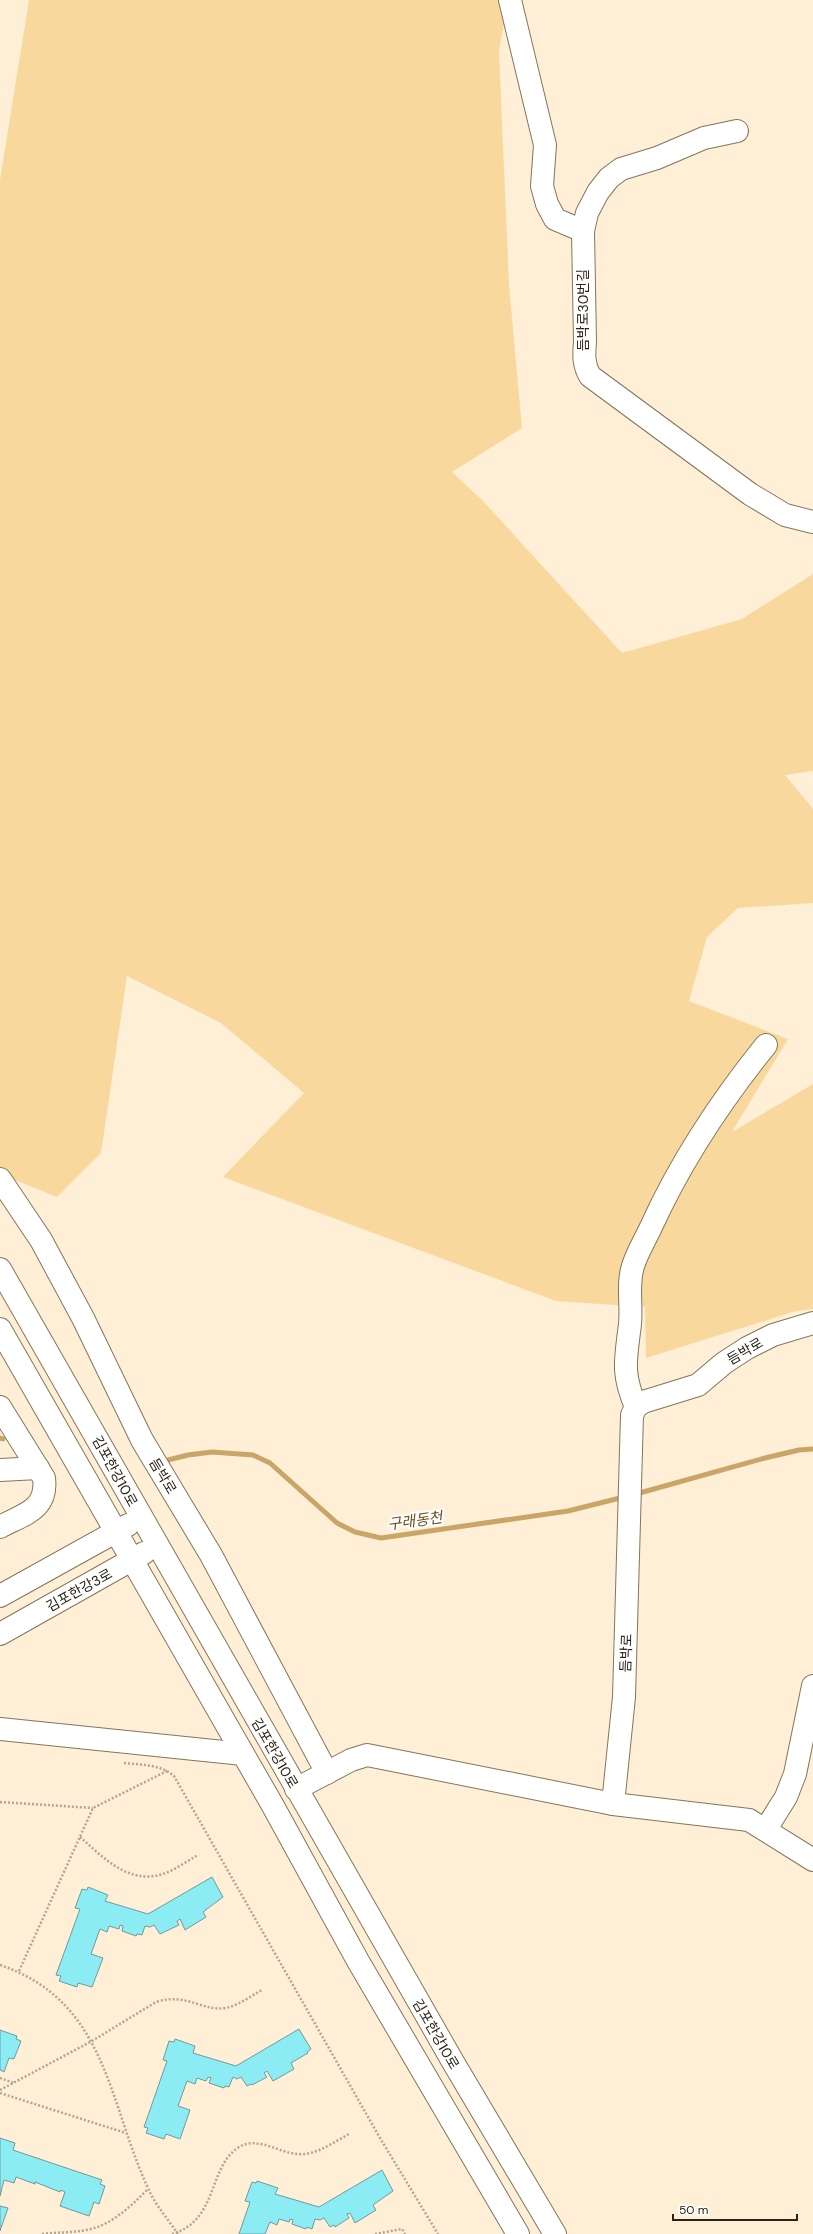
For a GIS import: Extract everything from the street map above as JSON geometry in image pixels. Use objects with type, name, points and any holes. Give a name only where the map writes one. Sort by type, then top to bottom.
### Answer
[{"type":"street","points":[[510,0],[545,145],[542,186],[546,204],[555,219],[583,231]]},
{"type":"street","name":"듬박로30번길","points":[[737,131],[704,138],[657,158],[621,169],[609,178],[598,192],[588,213],[583,231],[585,369],[590,376],[750,494],[785,515],[813,522]]},
{"type":"street","points":[[636,1407],[627,1386],[625,1359],[630,1322],[630,1280],[633,1265],[669,1187],[698,1138],[766,1045]]},
{"type":"street","name":"듬박로","points":[[0,1179],[42,1240],[83,1318],[142,1440],[232,1594],[327,1772]]},
{"type":"street","name":"김포한강10로","points":[[0,1269],[156,1545],[453,2062],[555,2234]]},
{"type":"street","name":"듬박로","points":[[613,1804],[624,1697],[630,1486],[630,1430],[632,1415],[636,1407],[643,1402],[693,1387],[747,1348],[773,1335],[813,1323]]},
{"type":"street","name":"김포한강10로","points":[[0,1329],[131,1561],[273,1806],[358,1961],[518,2234]]},
{"type":"street","points":[[0,1407],[44,1478],[46,1491],[40,1504],[0,1527]]},
{"type":"street","points":[[0,1470],[38,1468]]},
{"type":"street","points":[[0,1596],[141,1518]]},
{"type":"street","name":"김포한강3로","points":[[0,1634],[131,1561],[156,1545]]},
{"type":"street","points":[[766,1829],[786,1798],[795,1774],[813,1686]]},
{"type":"street","points":[[0,1730],[243,1754]]},
{"type":"street","points":[[296,1789],[351,1760],[368,1755],[613,1804],[749,1820],[766,1829],[813,1860]]},
{"type":"path","points":[[123,1763],[157,1766],[167,1770],[174,1776],[373,2125],[438,2234]]},
{"type":"path","points":[[0,1802],[93,1808],[167,1770]]},
{"type":"path","points":[[18,1971],[93,1808]]},
{"type":"path","points":[[80,1837],[112,1864],[136,1876],[147,1877],[163,1874],[198,1855]]},
{"type":"path","points":[[0,1965],[18,1971],[64,2004],[92,2041],[109,2082],[126,2133],[148,2189],[160,2210],[177,2233]]},
{"type":"path","points":[[0,2092],[92,2041],[156,2002],[168,1998],[181,1999],[216,2008],[226,2008],[236,2005],[262,1990]]},
{"type":"path","points":[[0,2078],[14,2083]]},
{"type":"path","points":[[0,2092],[126,2133]]},
{"type":"path","points":[[172,2234],[177,2233],[194,2221],[204,2209],[224,2166],[237,2148],[246,2144],[258,2144],[298,2154],[308,2154],[348,2134]]},
{"type":"path","points":[[42,2234],[77,2233],[102,2226],[131,2206],[148,2189]]},
{"type":"path","points":[[375,2234],[402,2229],[405,2234]]},
{"type":"shaded area","points":[[29,0],[508,0],[499,51],[509,285],[522,428],[452,472],[482,500],[622,653],[742,619],[813,574],[813,771],[785,775],[813,809],[813,903],[738,908],[707,937],[689,1001],[788,1039],[732,1132],[813,1084],[813,1309],[796,1311],[646,1358],[645,1307],[556,1301],[223,1177],[304,1093],[221,1023],[127,976],[101,1153],[57,1197],[0,1174],[0,180]]},
{"type":"building","points":[[212,1877],[223,1897],[203,1912],[206,1917],[185,1930],[180,1919],[177,1921],[179,1925],[160,1934],[154,1925],[150,1927],[145,1926],[142,1935],[137,1934],[136,1936],[122,1931],[123,1926],[120,1925],[119,1929],[109,1926],[107,1932],[100,1929],[91,1954],[103,1958],[92,1987],[78,1983],[77,1987],[59,1981],[61,1976],[56,1975],[80,1909],[75,1908],[82,1889],[87,1890],[88,1887],[108,1895],[105,1901],[148,1914]]},
{"type":"building","points":[[299,2029],[311,2049],[307,2052],[308,2053],[291,2063],[294,2069],[273,2081],[267,2071],[264,2073],[267,2077],[247,2086],[241,2077],[237,2079],[233,2077],[229,2087],[225,2086],[224,2088],[209,2083],[211,2078],[208,2077],[206,2081],[197,2078],[195,2084],[187,2081],[178,2106],[190,2110],[180,2139],[166,2134],[164,2139],[146,2133],[148,2128],[144,2127],[167,2061],[163,2060],[169,2041],[174,2042],[175,2039],[195,2046],[193,2053],[236,2066]]},
{"type":"building","points":[[0,2030],[17,2036],[16,2039],[21,2041],[14,2059],[9,2058],[4,2072],[0,2070]]},
{"type":"building","points":[[0,2138],[15,2143],[13,2150],[102,2180],[100,2184],[105,2186],[99,2204],[94,2202],[89,2216],[60,2206],[65,2192],[61,2190],[60,2192],[35,2182],[35,2184],[16,2177],[14,2183],[4,2180],[0,2196]]},
{"type":"building","points":[[382,2170],[393,2191],[373,2205],[376,2210],[355,2223],[350,2213],[347,2214],[349,2218],[335,2227],[334,2225],[330,2227],[324,2218],[320,2220],[315,2219],[312,2229],[307,2227],[306,2229],[292,2224],[293,2220],[290,2219],[289,2222],[279,2219],[277,2225],[270,2222],[265,2234],[239,2234],[250,2202],[245,2201],[252,2182],[256,2183],[257,2181],[278,2188],[275,2194],[319,2207]]},
{"type":"building","points":[[0,2206],[8,2208],[0,2231]]},
{"type":"waterway","points":[[636,1494],[765,1458],[799,1450],[813,1449]]},
{"type":"waterway","name":"구래동천","points":[[168,1460],[188,1455],[212,1452],[253,1455],[270,1463],[337,1523],[355,1532],[381,1538],[568,1511],[624,1497]]}]
